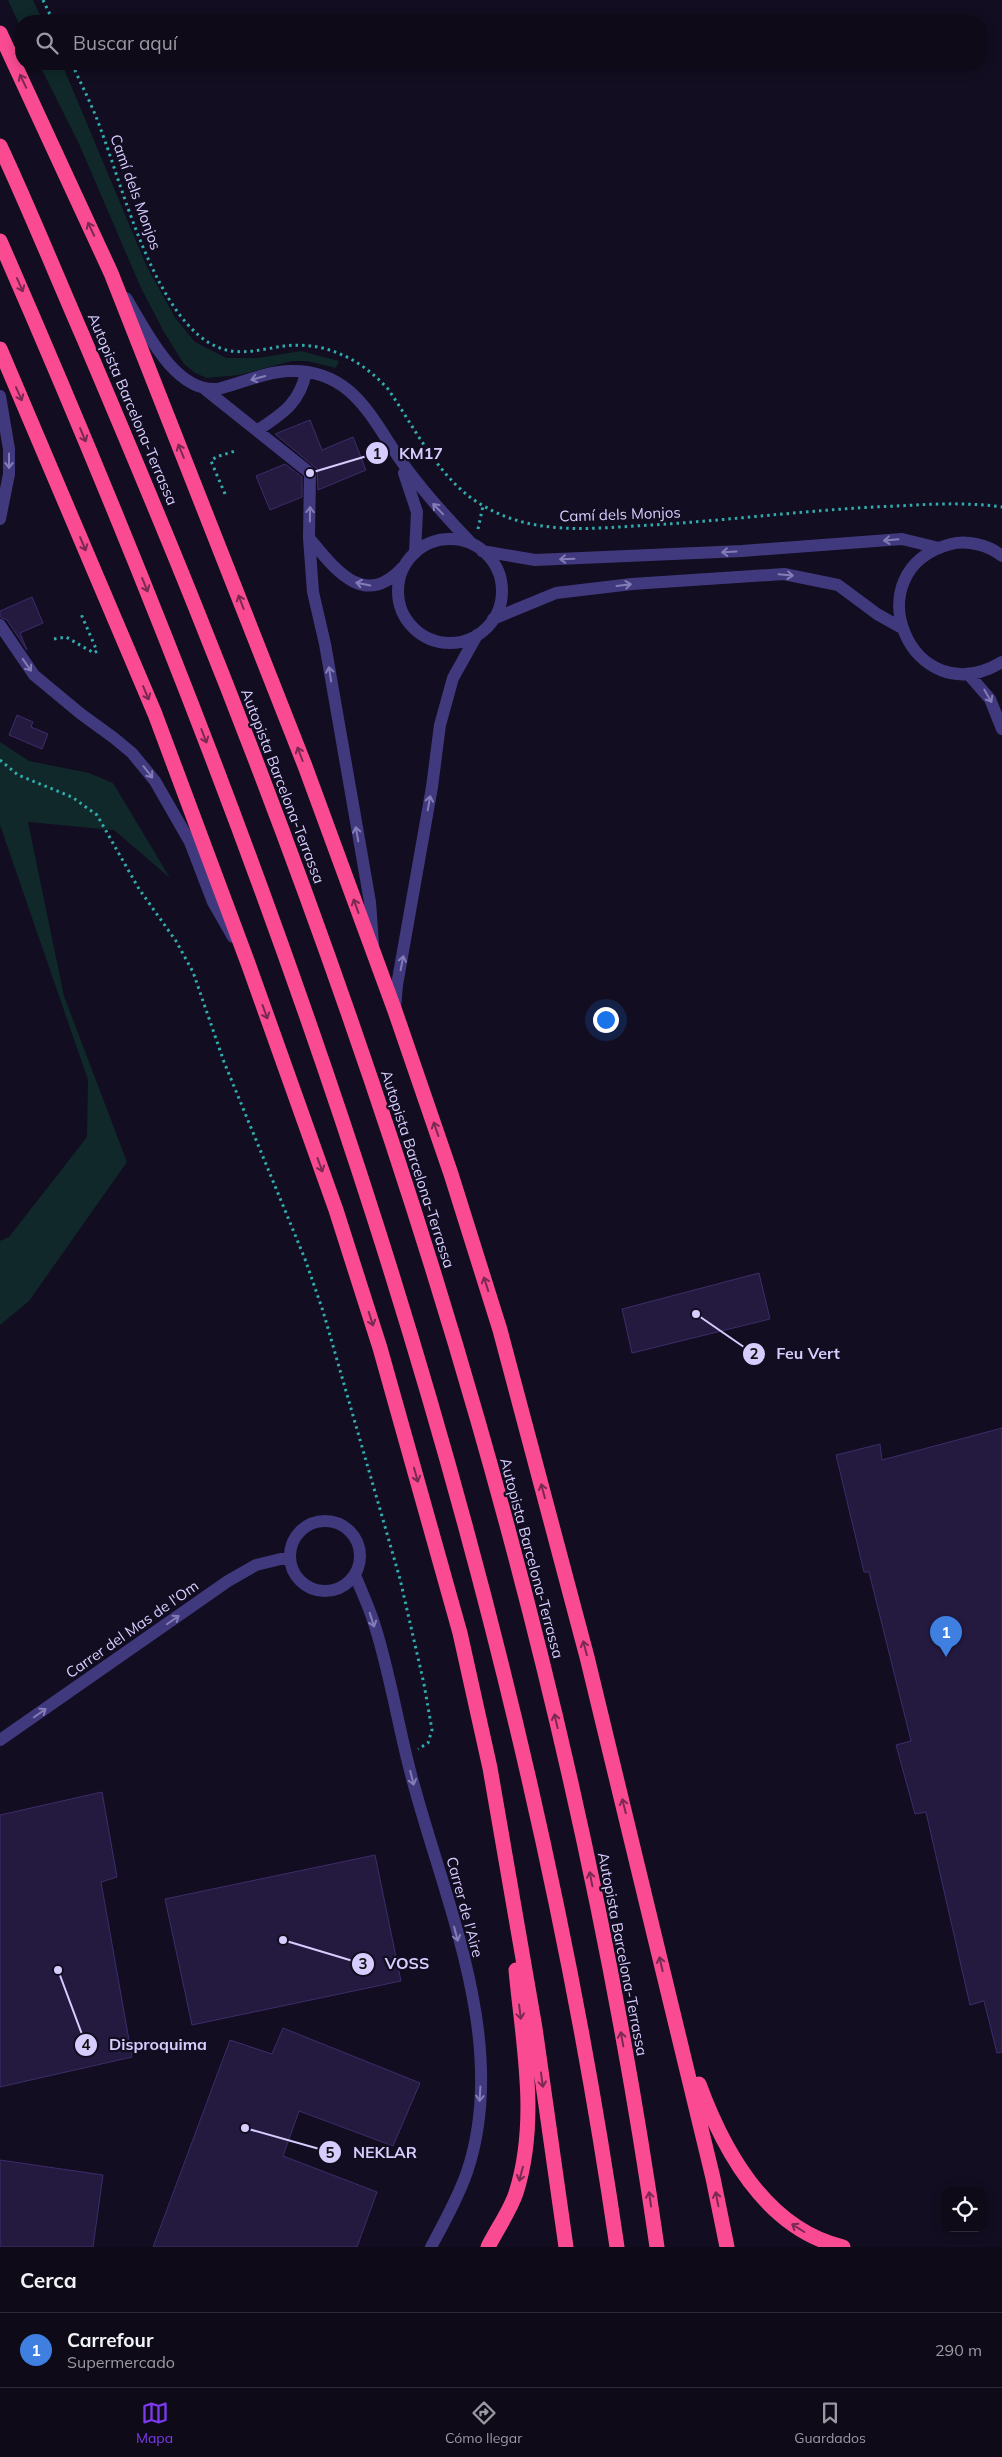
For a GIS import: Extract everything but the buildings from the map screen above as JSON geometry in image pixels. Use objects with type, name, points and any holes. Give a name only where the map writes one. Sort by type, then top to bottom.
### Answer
[{"type":"highway","points":[[0,33],[15,66]]},
{"type":"highway","points":[[17,70],[111,274],[305,766],[374,952],[448,1165],[500,1330],[587,1657],[713,2178],[727,2247]]},
{"type":"highway","name":"Autopista Barcelona-Terrassa","points":[[0,146],[29,207],[151,495],[278,816],[340,989],[430,1263],[515,1552],[553,1708],[589,1866],[614,1994],[656,2247]]},
{"type":"highway","points":[[0,240],[116,513],[241,832],[359,1166],[437,1418],[477,1562],[516,1717],[553,1881],[579,2008],[617,2247]]},
{"type":"highway","points":[[0,349],[155,714],[249,966],[336,1210],[380,1348],[460,1633],[504,1842],[535,2028],[566,2247]]},
{"type":"highway","points":[[488,2247],[515,2195],[526,2154],[528,2109],[527,2069],[504,1842]]},
{"type":"highway","points":[[672,2012],[706,2104],[735,2161],[762,2197],[792,2224],[812,2236],[843,2247]]},
{"type":"street","points":[[111,274],[151,338],[178,374],[195,386],[206,390],[310,473],[309,538],[313,592],[325,644],[370,902],[374,952]]},
{"type":"street","points":[[206,390],[230,386],[286,371],[306,372],[342,384],[357,397],[374,418],[399,458],[434,506],[493,563],[500,579],[500,604],[494,619]]},
{"type":"street","points":[[258,430],[288,409],[303,384],[306,372]]},
{"type":"street","points":[[0,396],[8,434],[9,474],[0,519]]},
{"type":"street","points":[[399,458],[417,512],[415,552]]},
{"type":"street","points":[[309,538],[334,568],[349,580],[369,587],[394,577],[415,552],[438,540],[455,540],[512,557],[544,560],[742,551],[902,539],[939,548]]},
{"type":"street","points":[[1002,556],[986,547],[971,543],[939,548],[924,557],[910,570],[902,586],[898,613],[906,640],[918,656],[933,667],[950,673],[969,675],[989,670],[1002,662]]},
{"type":"street","points":[[405,566],[398,594],[403,612],[414,628],[421,634],[439,642],[459,642],[476,636]]},
{"type":"street","points":[[395,1011],[397,985],[432,787],[440,725],[453,678],[476,636],[494,619],[540,598],[573,591],[632,584],[784,574],[838,585],[876,614],[902,628]]},
{"type":"street","points":[[0,625],[34,675],[132,753],[155,781],[190,842],[214,902],[249,966]]},
{"type":"street","points":[[969,675],[990,699],[995,716],[1001,723]]},
{"type":"street","points":[[322,1520],[331,1520],[348,1528],[358,1543],[360,1561],[355,1575],[346,1584],[335,1590],[314,1590],[302,1583],[294,1573],[289,1557],[292,1543],[304,1526],[322,1520]]},
{"type":"street","name":"Carrer del Mas de l'Om","points":[[0,1740],[228,1581],[256,1565],[289,1557]]},
{"type":"street","name":"Carrer de l'Aire","points":[[355,1575],[373,1621],[406,1755],[474,2006],[481,2061],[478,2122],[469,2166],[451,2209],[431,2247]]},
{"type":"path","points":[[43,0],[50,15]]},
{"type":"path","name":"Camí dels Monjos","points":[[75,70],[100,126],[140,241],[167,292],[192,331],[209,344],[221,349],[239,352],[302,344],[334,351],[354,359],[378,378],[388,389],[443,470],[468,495],[483,506],[519,520],[570,530],[692,523],[885,506],[961,502],[1002,507]]},
{"type":"path","points":[[224,494],[211,461],[216,457],[235,451]]},
{"type":"path","points":[[477,547],[478,521],[483,506]]},
{"type":"path","points":[[54,639],[66,637],[88,651],[94,653],[97,651],[81,614]]},
{"type":"path","points":[[0,760],[18,774],[81,801],[97,815],[139,889],[176,941],[193,972],[216,1039],[321,1304],[400,1579],[424,1684],[432,1730],[428,1743],[406,1755]]},
{"type":"path","points":[[0,766],[6,765]]},
{"type":"green space","points":[[8,0],[33,0],[40,15],[15,15]]},
{"type":"green space","points":[[42,70],[65,70],[147,267],[176,319],[195,342],[226,358],[258,358],[301,351],[339,361],[336,368],[307,361],[292,361],[239,375],[207,378],[195,373],[184,364],[164,332],[141,288],[80,146]]},
{"type":"green space","points":[[0,742],[29,761],[89,773],[113,783],[170,878],[114,830],[28,822],[64,996],[127,1162],[29,1301],[0,1325],[0,1241],[9,1237],[87,1137],[88,1080],[0,825]]},
{"type":"place","name":"KM17","points":[[310,473]]},
{"type":"place","name":"Feu Vert","points":[[696,1314]]},
{"type":"place","name":"Carrefour","points":[[946,1657]]},
{"type":"place","name":"VOSS","points":[[283,1940]]},
{"type":"place","name":"Disproquima","points":[[58,1970]]},
{"type":"place","name":"NEKLAR","points":[[245,2128]]}]
